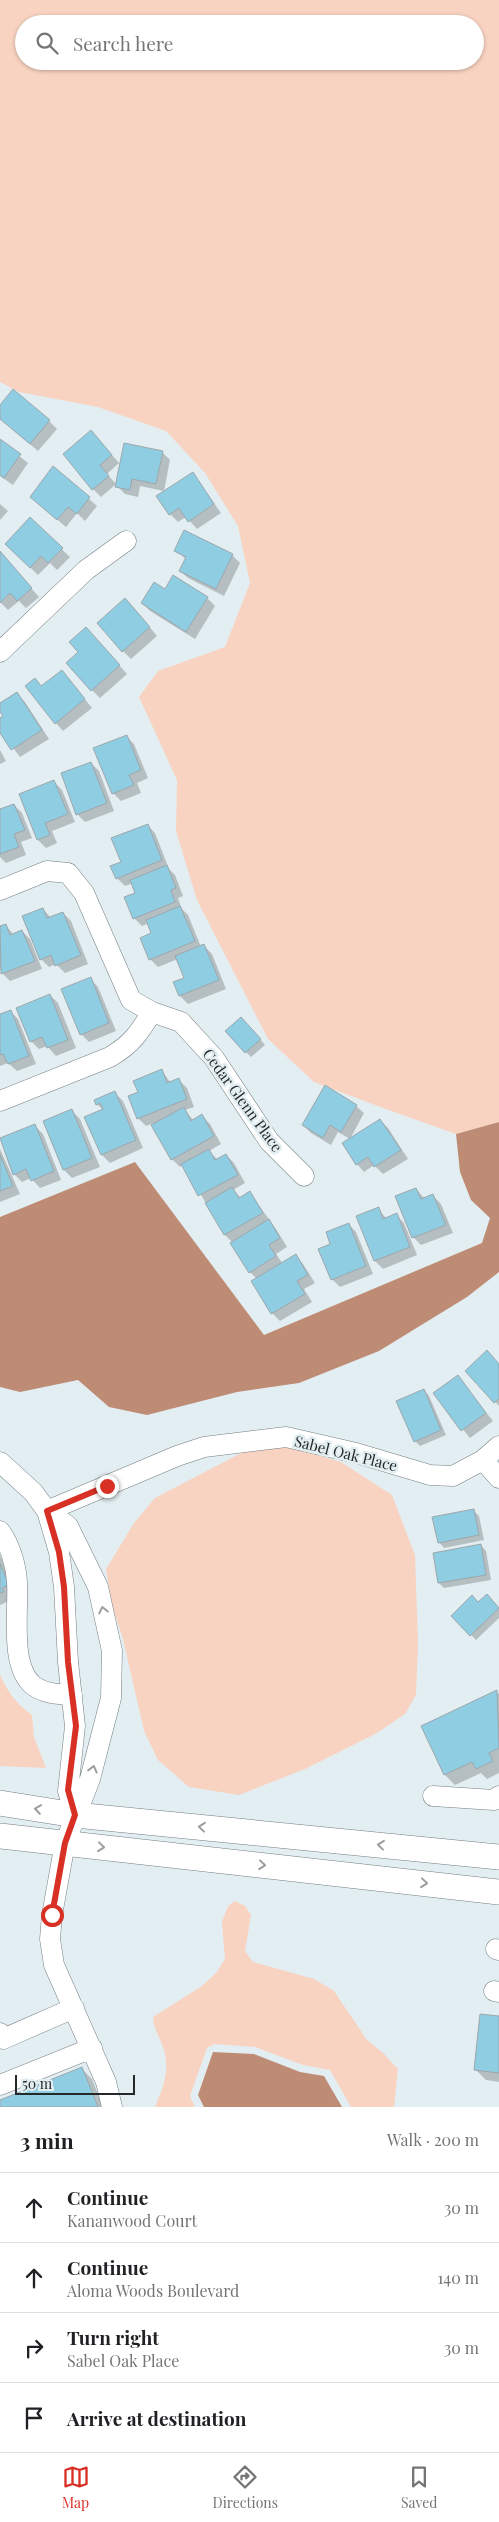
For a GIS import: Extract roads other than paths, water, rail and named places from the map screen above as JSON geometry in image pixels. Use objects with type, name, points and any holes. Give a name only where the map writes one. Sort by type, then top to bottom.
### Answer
[{"type":"main road","points":[[0,1803],[75,1815],[499,1857]]},
{"type":"main road","points":[[0,1836],[499,1892]]},
{"type":"street","points":[[0,652],[86,570],[126,541]]},
{"type":"street","name":"Cedar Glenn Place","points":[[0,890],[47,871],[68,873],[84,893],[131,1000],[152,1012],[181,1022],[214,1058],[269,1141],[304,1176]]},
{"type":"street","points":[[0,1101],[110,1057],[133,1041],[152,1012]]},
{"type":"street","name":"Sabel Oak Place","points":[[47,1511],[177,1456],[204,1448],[286,1437],[356,1453],[430,1475],[453,1476],[483,1460],[499,1446]]},
{"type":"street","points":[[483,1460],[499,1478]]},
{"type":"street","points":[[0,1462],[33,1492],[47,1511],[68,1526],[98,1587],[112,1651],[111,1698],[90,1779],[65,1843],[52,1915],[50,1939],[54,1965],[106,2082],[112,2107]]},
{"type":"street","points":[[47,1511],[59,1552],[63,1579],[65,1628],[76,1726],[68,1790],[75,1815]]},
{"type":"street","points":[[0,1531],[12,1557],[17,1580],[18,1655],[23,1671],[36,1687],[48,1692],[72,1695]]},
{"type":"street","points":[[433,1796],[494,1800],[499,1796]]},
{"type":"street","points":[[0,2033],[3,2039],[74,2008]]},
{"type":"street","points":[[0,2085],[92,2048]]}]
